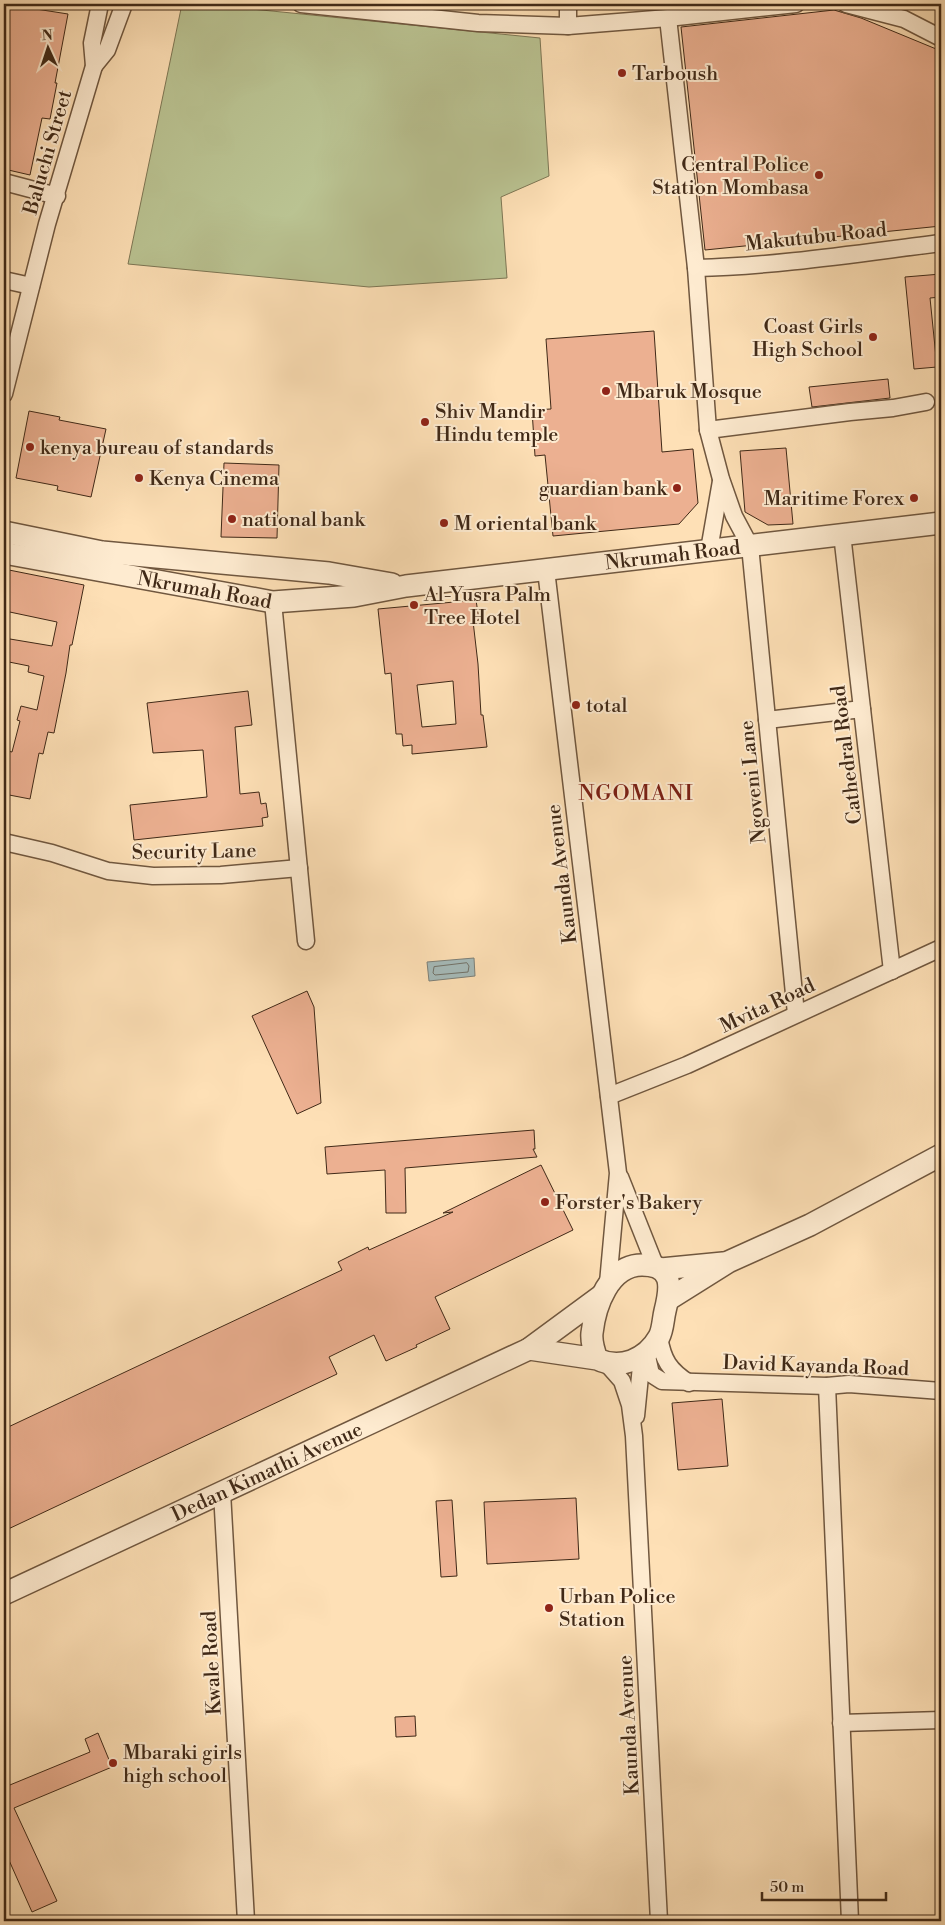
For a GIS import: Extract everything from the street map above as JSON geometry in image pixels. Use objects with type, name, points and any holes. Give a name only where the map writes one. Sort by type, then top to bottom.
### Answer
[{"type":"street","name":"Baluchi Street","points":[[4,394],[31,286],[94,66],[92,43],[100,4]]},
{"type":"street","name":"Baluchi Street","points":[[94,66],[107,50],[124,4]]},
{"type":"street","points":[[301,4],[478,23],[568,26],[668,18],[796,4]]},
{"type":"street","points":[[568,4],[568,26]]},
{"type":"street","points":[[846,4],[904,19],[941,38]]},
{"type":"street","points":[[668,18],[696,268],[708,430],[734,516],[750,546]]},
{"type":"street","points":[[4,182],[56,196]]},
{"type":"street","name":"Makutubu Road","points":[[696,268],[735,267],[941,243]]},
{"type":"street","points":[[4,280],[31,286]]},
{"type":"street","points":[[708,430],[892,408],[926,402]]},
{"type":"street","points":[[710,550],[722,479]]},
{"type":"street","name":"Nkrumah Road","points":[[4,553],[273,602],[354,596],[406,586],[941,522]]},
{"type":"street","name":"Nkrumah Road","points":[[4,532],[102,552],[329,573],[406,586]]},
{"type":"street","name":"Cathedral Road","points":[[842,534],[892,971]]},
{"type":"street","name":"Ngoveni Lane","points":[[750,546],[796,1014]]},
{"type":"street","points":[[237,595],[240,564]]},
{"type":"street","name":"Kaunda Avenue","points":[[546,570],[618,1173]]},
{"type":"street","points":[[273,602],[306,941]]},
{"type":"street","points":[[767,720],[862,709]]},
{"type":"street","name":"Security Lane","points":[[4,842],[52,853],[108,871],[153,876],[221,875],[299,868]]},
{"type":"street","name":"Mvita Road","points":[[609,1096],[687,1065],[941,948]]},
{"type":"street","points":[[669,1299],[728,1262],[810,1225],[941,1155]]},
{"type":"street","points":[[618,1173],[658,1267],[669,1282],[669,1299],[649,1348],[634,1436]]},
{"type":"street","points":[[618,1173],[605,1289],[592,1334],[593,1347],[602,1362],[622,1382],[630,1405],[634,1436]]},
{"type":"street","points":[[605,1289],[621,1272],[636,1265],[658,1267],[728,1262]]},
{"type":"street","name":"Dedan Kimathi Avenue","points":[[4,1594],[529,1350],[605,1289]]},
{"type":"street","points":[[529,1350],[624,1364],[649,1348]]},
{"type":"street","name":"David Kayanda Road","points":[[649,1348],[674,1373],[689,1383],[827,1386],[849,1384],[941,1391]]},
{"type":"street","points":[[827,1386],[850,1921]]},
{"type":"street","name":"Kaunda Avenue","points":[[634,1436],[659,1921]]},
{"type":"street","name":"Kwale Road","points":[[222,1492],[246,1921]]},
{"type":"street","points":[[841,1723],[941,1720]]},
{"type":"green space","points":[[182,4],[202,4],[540,38],[549,176],[501,197],[507,278],[369,287],[128,264]]},
{"type":"water","points":[[474,958],[475,976],[429,981],[427,962]]},
{"type":"building","points":[[4,4],[68,14],[50,119],[42,118],[30,175],[4,169]]},
{"type":"building","name":"Central Police Station Mombasa","points":[[834,10],[861,18],[941,51],[941,226],[705,250],[681,27]]},
{"type":"building","points":[[941,274],[941,297],[930,298],[937,367],[914,369],[905,277]]},
{"type":"building","points":[[654,331],[662,452],[693,449],[698,503],[679,524],[553,536],[545,455],[535,456],[532,410],[551,409],[546,339]]},
{"type":"building","points":[[888,379],[890,398],[812,407],[809,387]]},
{"type":"building","points":[[29,411],[60,417],[59,420],[106,429],[91,497],[57,490],[58,486],[16,478]]},
{"type":"building","points":[[786,448],[793,524],[768,525],[745,512],[740,451]]},
{"type":"building","points":[[224,463],[279,465],[277,538],[221,537]]},
{"type":"building","points":[[4,569],[84,585],[72,645],[70,645],[54,733],[48,732],[43,754],[39,753],[30,799],[4,794],[4,750],[12,752],[20,721],[17,720],[21,706],[37,710],[44,676],[28,672],[29,666],[4,661],[4,638],[52,646],[57,622],[5,611],[8,595],[4,594]]},
{"type":"building","points":[[476,600],[479,620],[473,621],[481,715],[483,715],[487,747],[412,754],[412,745],[403,746],[402,734],[396,734],[391,673],[385,674],[378,609]],"holes":[[[453,681],[456,724],[422,727],[417,685]]]},
{"type":"building","points":[[248,691],[252,725],[235,727],[240,794],[259,792],[261,804],[266,803],[268,817],[262,818],[263,826],[134,840],[130,805],[207,797],[203,750],[153,753],[147,703]]},
{"type":"building","points":[[307,991],[314,1007],[321,1103],[297,1114],[252,1016]]},
{"type":"building","points":[[534,1130],[535,1149],[533,1149],[537,1157],[405,1168],[406,1213],[386,1213],[385,1170],[327,1174],[325,1147]]},
{"type":"building","points":[[541,1165],[573,1230],[435,1297],[450,1329],[386,1361],[374,1335],[329,1357],[337,1374],[4,1531],[4,1429],[342,1270],[338,1262],[368,1247],[369,1250],[453,1212],[443,1213]]},
{"type":"building","points":[[722,1399],[728,1466],[678,1470],[672,1403]]},
{"type":"building","points":[[576,1498],[579,1559],[487,1564],[484,1502]]},
{"type":"building","points":[[452,1500],[457,1576],[441,1577],[436,1501]]},
{"type":"building","points":[[415,1716],[416,1736],[396,1737],[395,1717]]},
{"type":"building","points":[[98,1733],[112,1767],[14,1808],[57,1901],[32,1912],[4,1849],[4,1784],[5,1787],[90,1752],[85,1739]]},
{"type":"place","name":"Tarboush","points":[[622,73]]},
{"type":"place","name":"Central Police Station Mombasa","points":[[819,175]]},
{"type":"place","name":"Coast Girls High School","points":[[873,337]]},
{"type":"place","name":"Mbaruk Mosque","points":[[606,391]]},
{"type":"place","name":"Shiv Mandir Hindu temple","points":[[425,422]]},
{"type":"place","name":"kenya bureau of standards","points":[[30,447]]},
{"type":"place","name":"Kenya Cinema","points":[[139,478]]},
{"type":"place","name":"guardian bank","points":[[677,488]]},
{"type":"place","name":"Maritime Forex","points":[[914,498]]},
{"type":"place","name":"national bank","points":[[232,519]]},
{"type":"place","name":"M oriental bank","points":[[444,523]]},
{"type":"place","name":"Al-Yusra Palm Tree Hotel","points":[[414,605]]},
{"type":"place","name":"total","points":[[576,705]]},
{"type":"place","name":"Forster's Bakery","points":[[545,1202]]},
{"type":"place","name":"Urban Police Station","points":[[549,1608]]},
{"type":"place","name":"Mbaraki girls high school","points":[[113,1763]]},
{"type":"district","name":"NGOMANI","points":[[636,792]]}]
